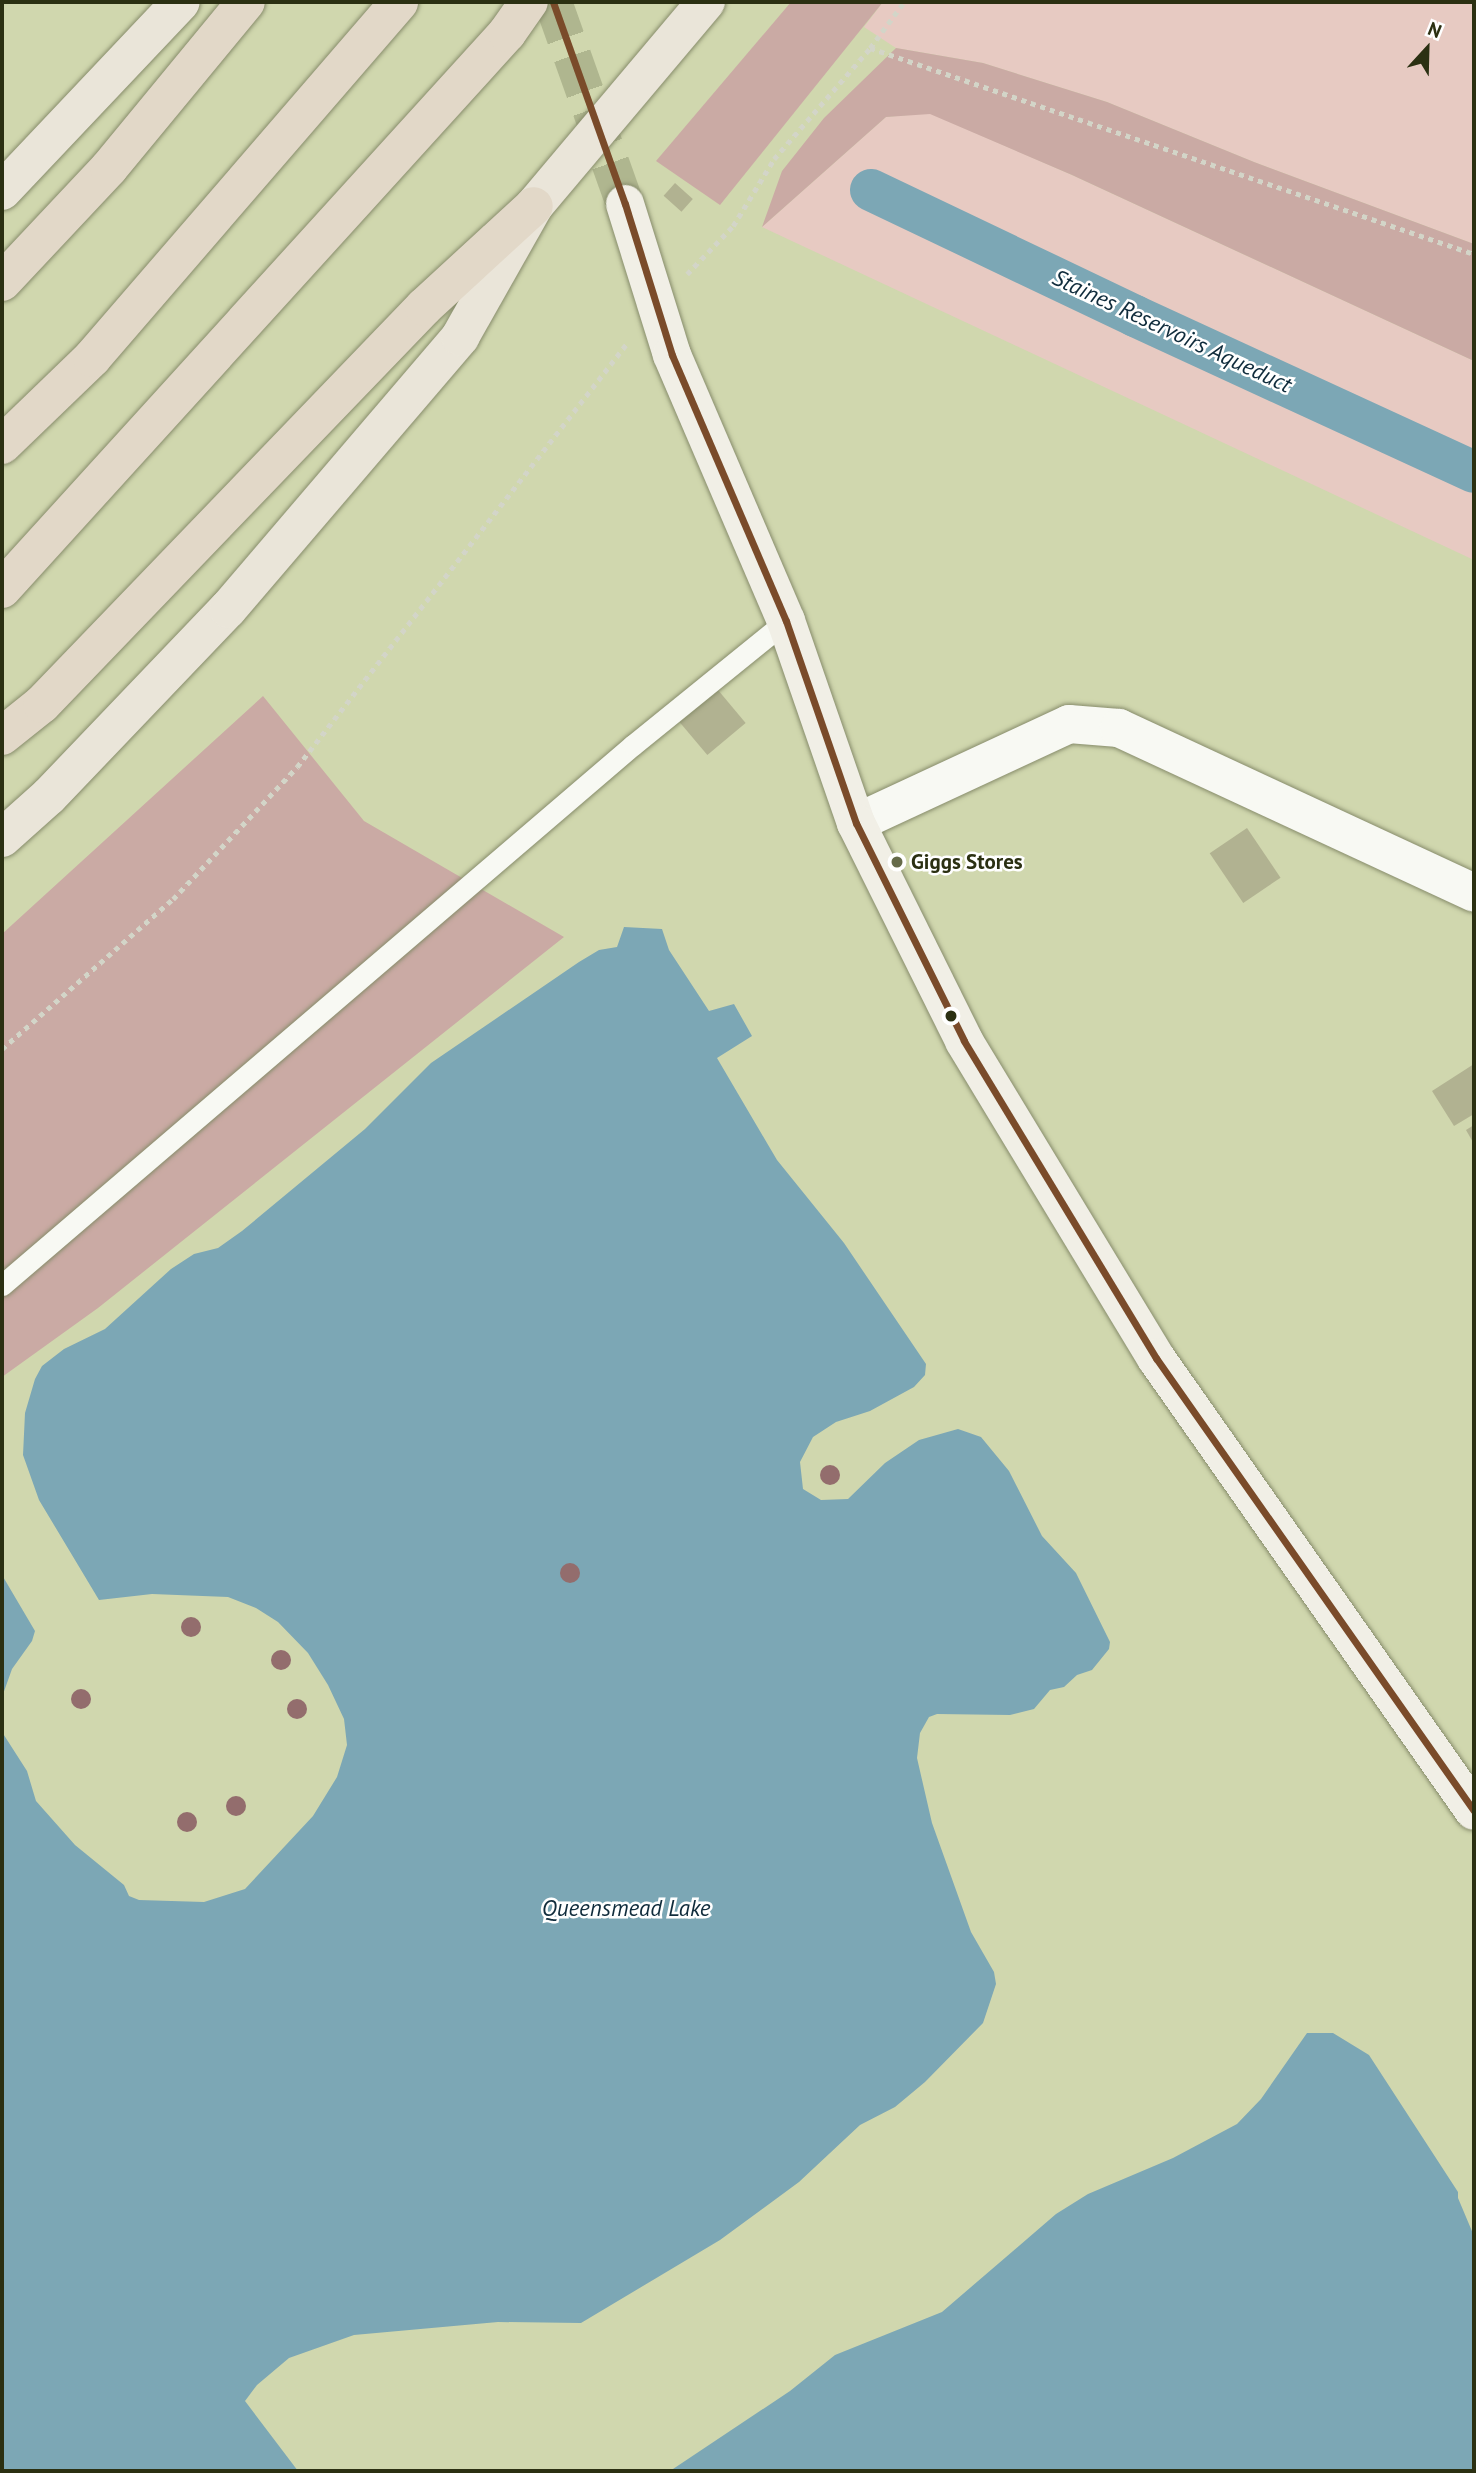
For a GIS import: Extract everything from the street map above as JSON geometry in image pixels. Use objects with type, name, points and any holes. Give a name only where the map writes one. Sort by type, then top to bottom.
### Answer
[{"type":"highway","points":[[2,282],[109,168],[246,2]]},
{"type":"highway","points":[[2,445],[92,358],[399,2]]},
{"type":"highway","points":[[2,589],[507,33],[529,2]]},
{"type":"highway","points":[[2,736],[42,704],[424,307],[534,206]]},
{"type":"main road","points":[[2,191],[181,2]]},
{"type":"main road","points":[[2,838],[49,796],[228,609],[460,337],[534,206],[706,2]]},
{"type":"main road","points":[[625,204],[673,355],[786,621],[856,823],[964,1041],[1156,1358],[1474,1811]]},
{"type":"street","points":[[856,823],[1069,724],[1119,728],[1474,893]]},
{"type":"lane","points":[[2,1284],[622,754],[786,621]]},
{"type":"path","points":[[2,1049],[173,899],[296,767],[657,304],[733,226],[775,159],[870,48],[904,2]]},
{"type":"path","points":[[870,48],[1474,254]]},
{"type":"shaded area","points":[[791,2],[883,2],[720,205],[656,161]]},
{"type":"shaded area","points":[[883,2],[1474,2],[1474,244],[1254,162],[1107,102],[983,63],[896,48],[864,27]]},
{"type":"shaded area","points":[[896,48],[983,63],[1107,102],[1254,162],[1474,244],[1474,361],[1072,175],[930,114],[886,117],[762,227],[782,171],[824,118]]},
{"type":"shaded area","points":[[930,113],[1072,175],[1474,361],[1474,560],[762,227],[886,117]]},
{"type":"shaded area","points":[[263,696],[364,821],[564,937],[98,1308],[2,1377],[2,934]]},
{"type":"water","name":"Queensmead Lake","points":[[624,927],[662,929],[669,950],[709,1011],[734,1004],[752,1036],[717,1058],[777,1160],[844,1243],[926,1364],[925,1375],[914,1387],[870,1411],[836,1422],[813,1437],[800,1462],[803,1489],[821,1500],[848,1499],[885,1463],[919,1440],[958,1429],[981,1437],[1009,1471],[1042,1536],[1076,1573],[1110,1642],[1109,1649],[1092,1670],[1077,1675],[1064,1687],[1050,1690],[1034,1709],[1010,1715],[937,1714],[929,1717],[920,1733],[917,1758],[932,1823],[971,1932],[994,1972],[996,1984],[983,2023],[925,2082],[895,2107],[860,2125],[799,2182],[720,2240],[581,2323],[498,2322],[354,2335],[289,2358],[257,2385],[245,2401],[298,2471],[2,2471],[2,1732],[27,1771],[36,1801],[75,1845],[124,1885],[129,1896],[139,1900],[204,1902],[245,1889],[313,1816],[337,1777],[347,1745],[344,1719],[328,1685],[308,1653],[278,1622],[256,1608],[228,1597],[152,1594],[99,1600],[39,1500],[23,1455],[25,1413],[35,1379],[42,1366],[64,1349],[105,1329],[171,1269],[194,1254],[218,1248],[242,1231],[365,1129],[431,1063],[579,962],[599,950],[617,947]]},
{"type":"water","points":[[2,1575],[35,1631],[32,1641],[12,1669],[2,1697]]},
{"type":"water","points":[[1307,2033],[1333,2033],[1369,2055],[1458,2192],[1474,2236],[1474,2471],[670,2471],[790,2391],[835,2355],[942,2312],[1056,2214],[1088,2194],[1173,2158],[1237,2124],[1261,2099]]},
{"type":"building","points":[[675,183],[693,199],[681,212],[664,196]]},
{"type":"building","points":[[718,690],[746,723],[707,755],[680,722]]},
{"type":"building","points":[[1247,828],[1281,878],[1243,903],[1210,853]]},
{"type":"building","points":[[1474,1064],[1474,1114],[1454,1126],[1432,1091]]},
{"type":"building","points":[[1474,1125],[1474,1144],[1466,1130]]},
{"type":"waterway","name":"Staines Reservoirs Aqueduct","points":[[871,190],[1135,316],[1474,472]]},
{"type":"tunnel","points":[[553,2],[625,204]]},
{"type":"transit line","points":[[553,2],[625,204],[672,355],[786,621],[856,823],[964,1041],[1156,1358],[1474,1811]]},
{"type":"place","name":"Giggs Stores","points":[[897,862]]}]
